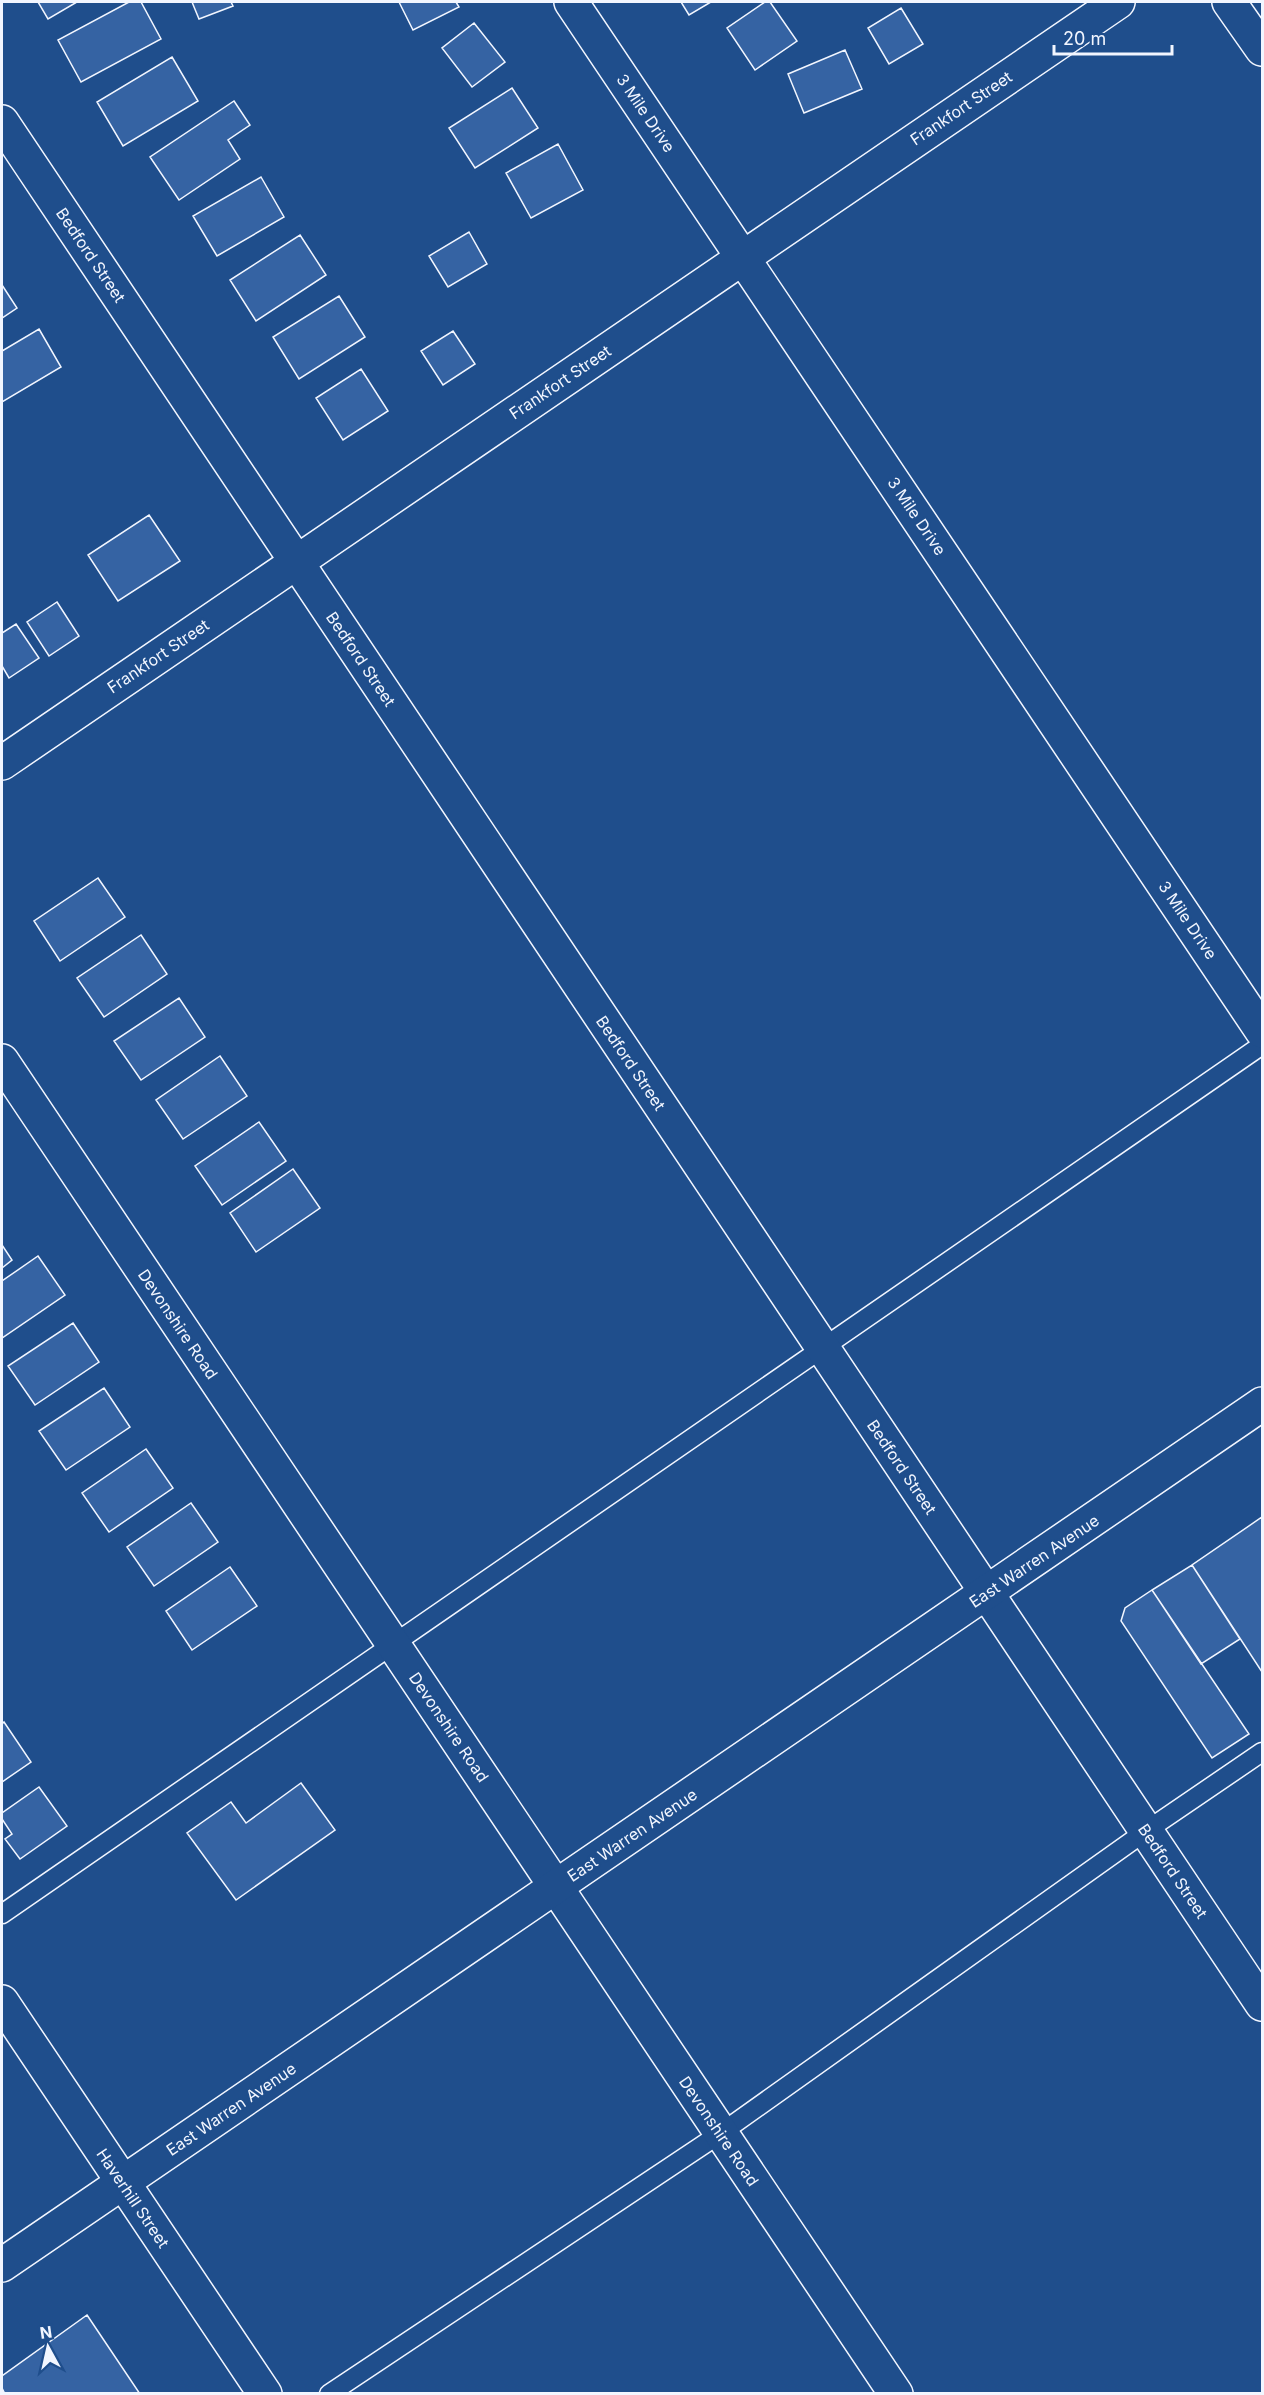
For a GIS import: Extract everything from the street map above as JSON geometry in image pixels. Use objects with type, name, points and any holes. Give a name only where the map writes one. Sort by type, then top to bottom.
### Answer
[{"type":"street","name":"3 Mile Drive","points":[[571,2],[1263,1031]]},
{"type":"street","name":"Frankfort Street","points":[[2,763],[1118,2]]},
{"type":"street","points":[[1230,2],[1263,49]]},
{"type":"street","name":"Bedford Street","points":[[2,122],[1263,2004]]},
{"type":"street","name":"Devonshire Road","points":[[2,1061],[896,2394]]},
{"type":"street","name":"East Warren Avenue","points":[[2,2265],[1263,1404]]},
{"type":"street","name":"Haverhill Street","points":[[2,2002],[265,2394]]},
{"type":"lane","points":[[2,1914],[1263,1045]]},
{"type":"lane","points":[[329,2394],[721,2133],[1146,1831],[1263,1752]]},
{"type":"building","points":[[38,2],[77,2],[48,19]]},
{"type":"building","points":[[129,2],[141,2],[161,39],[81,82],[58,40]]},
{"type":"building","points":[[192,2],[231,2],[233,6],[199,19]]},
{"type":"building","points":[[399,2],[456,2],[459,7],[413,30]]},
{"type":"building","points":[[681,2],[711,2],[689,15]]},
{"type":"building","points":[[765,2],[770,2],[797,41],[755,70],[727,28]]},
{"type":"building","points":[[901,8],[923,44],[889,64],[868,28]]},
{"type":"building","points":[[474,23],[505,62],[472,87],[442,48]]},
{"type":"building","points":[[845,50],[862,89],[804,113],[788,74]]},
{"type":"building","points":[[172,57],[198,101],[123,146],[97,102]]},
{"type":"building","points":[[512,88],[538,128],[475,168],[449,128]]},
{"type":"building","points":[[234,101],[250,125],[228,140],[240,159],[179,200],[150,157]]},
{"type":"building","points":[[558,144],[583,190],[531,218],[506,173]]},
{"type":"building","points":[[261,177],[284,217],[217,256],[193,216]]},
{"type":"building","points":[[469,232],[487,264],[448,287],[429,256]]},
{"type":"building","points":[[300,235],[326,275],[256,321],[230,280]]},
{"type":"building","points":[[2,285],[17,308],[2,318]]},
{"type":"building","points":[[339,296],[365,337],[299,379],[273,337]]},
{"type":"building","points":[[39,329],[61,367],[2,402],[2,351]]},
{"type":"building","points":[[453,331],[475,364],[443,385],[421,351]]},
{"type":"building","points":[[361,369],[388,411],[343,440],[316,398]]},
{"type":"building","points":[[149,515],[180,561],[118,601],[88,555]]},
{"type":"building","points":[[57,602],[79,636],[49,656],[27,622]]},
{"type":"building","points":[[16,624],[39,658],[9,678],[2,666],[2,633]]},
{"type":"building","points":[[98,878],[125,917],[60,961],[34,921]]},
{"type":"building","points":[[141,935],[167,974],[104,1017],[77,978]]},
{"type":"building","points":[[179,998],[205,1037],[141,1080],[114,1041]]},
{"type":"building","points":[[220,1056],[247,1096],[183,1139],[156,1100]]},
{"type":"building","points":[[259,1122],[286,1161],[222,1205],[195,1166]]},
{"type":"building","points":[[293,1169],[320,1208],[256,1252],[230,1213]]},
{"type":"building","points":[[2,1245],[12,1260],[2,1268]]},
{"type":"building","points":[[38,1256],[65,1295],[2,1338],[2,1281]]},
{"type":"building","points":[[73,1323],[99,1362],[35,1405],[8,1366]]},
{"type":"building","points":[[104,1388],[130,1427],[66,1470],[39,1431]]},
{"type":"building","points":[[146,1449],[173,1488],[109,1532],[82,1493]]},
{"type":"building","points":[[191,1503],[218,1542],[154,1586],[127,1547]]},
{"type":"building","points":[[1262,1517],[1262,1672],[1192,1565]]},
{"type":"building","points":[[1192,1565],[1240,1639],[1201,1664],[1152,1590]]},
{"type":"building","points":[[230,1567],[257,1606],[192,1650],[166,1611]]},
{"type":"building","points":[[1152,1590],[1249,1734],[1212,1758],[1121,1621],[1125,1608]]},
{"type":"building","points":[[4,1722],[31,1762],[2,1782],[2,1724]]},
{"type":"building","points":[[301,1783],[335,1830],[236,1900],[187,1833],[231,1802],[246,1823]]},
{"type":"building","points":[[39,1787],[67,1826],[20,1859],[5,1839],[12,1834],[2,1819],[2,1813]]},
{"type":"building","points":[[87,2315],[140,2394],[5,2394],[2,2388],[2,2376]]}]
